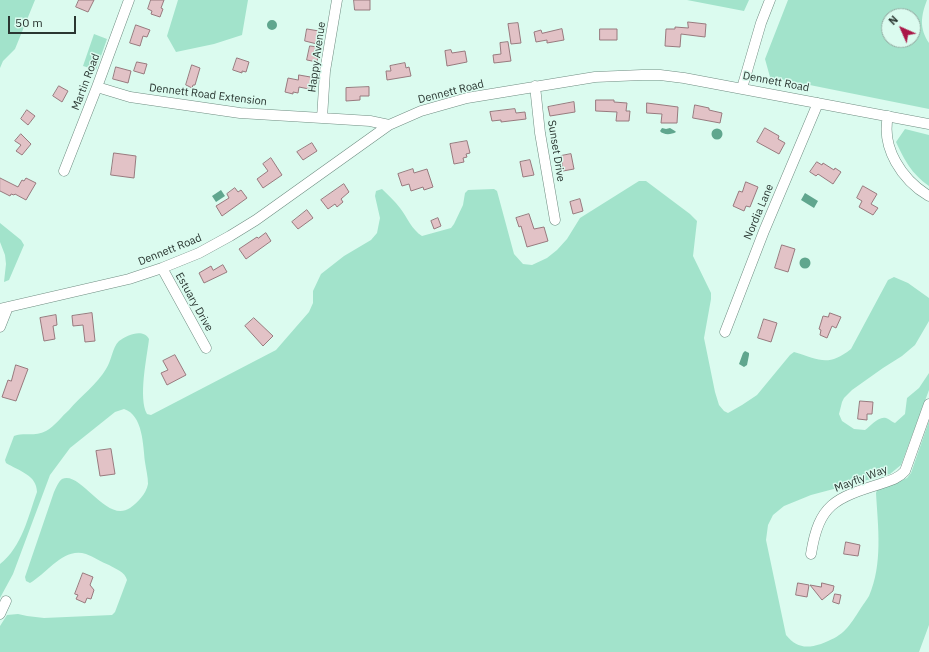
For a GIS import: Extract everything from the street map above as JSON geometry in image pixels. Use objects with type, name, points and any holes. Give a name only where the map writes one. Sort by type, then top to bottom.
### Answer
[{"type":"street","name":"Martin Road","points":[[64,171],[98,87],[129,0]]},
{"type":"street","name":"Happy Avenue","points":[[322,118],[325,71],[337,0]]},
{"type":"street","points":[[742,88],[761,23],[770,0]]},
{"type":"street","name":"Dennett Road","points":[[4,308],[129,279],[199,253],[256,220],[390,125],[438,105],[467,98],[596,77],[660,75],[742,88],[929,124]]},
{"type":"street","name":"Sunset Drive","points":[[534,86],[540,133],[555,220]]},
{"type":"street","name":"Dennett Road Extension","points":[[98,87],[130,97],[240,113],[370,121],[390,125]]},
{"type":"street","name":"Nordia Lane","points":[[725,332],[764,231],[818,103]]},
{"type":"street","points":[[888,116],[886,127],[887,136],[899,168],[915,186],[929,196]]},
{"type":"street","name":"Estuary Drive","points":[[162,268],[206,348]]},
{"type":"street","points":[[0,327],[4,308]]},
{"type":"street","name":"Mayfly Way","points":[[811,554],[814,536],[820,519],[834,502],[855,492],[895,479],[905,471],[929,404]]},
{"type":"street","points":[[0,614],[6,601]]},
{"type":"shaded area","points":[[0,0],[35,0],[15,49],[3,61],[0,68]]},
{"type":"shaded area","points":[[178,0],[248,0],[242,35],[214,44],[176,52],[167,36]]},
{"type":"shaded area","points":[[687,0],[749,0],[744,11]]},
{"type":"shaded area","points":[[788,0],[927,0],[923,11],[922,27],[929,43],[929,109],[770,77],[765,59]]},
{"type":"shaded area","points":[[272,20],[277,25],[272,30],[267,25]]},
{"type":"shaded area","points":[[94,34],[107,39],[96,70],[83,66]]},
{"type":"shaded area","points":[[662,128],[670,128],[676,132],[672,134],[665,134],[660,131]]},
{"type":"shaded area","points":[[717,128],[721,130],[723,134],[721,138],[717,140],[713,138],[711,134],[713,130]]},
{"type":"shaded area","points":[[905,129],[929,135],[929,186],[909,166],[896,142]]},
{"type":"shaded area","points":[[639,181],[646,181],[697,221],[693,256],[711,293],[704,338],[719,405],[728,413],[757,395],[794,352],[817,359],[830,360],[843,355],[851,349],[888,280],[894,277],[908,283],[929,298],[929,321],[915,345],[902,356],[852,390],[844,398],[839,414],[842,421],[854,429],[865,430],[880,418],[887,418],[895,423],[905,414],[907,398],[919,388],[929,373],[929,390],[901,465],[890,474],[811,495],[784,506],[773,515],[768,525],[766,540],[786,635],[793,642],[806,647],[821,644],[839,635],[855,618],[869,596],[873,584],[878,558],[877,490],[907,478],[911,473],[929,421],[929,625],[919,652],[0,652],[0,626],[7,615],[18,614],[44,618],[112,615],[115,612],[127,580],[126,577],[117,569],[86,554],[70,554],[63,557],[30,583],[26,581],[25,577],[54,492],[58,483],[62,479],[69,478],[77,482],[112,509],[121,511],[130,508],[141,498],[148,481],[141,431],[135,417],[124,409],[115,412],[70,448],[50,475],[13,574],[0,598],[0,564],[8,557],[19,540],[37,492],[34,481],[31,477],[6,463],[5,460],[14,436],[42,433],[52,426],[94,385],[103,374],[119,341],[130,335],[139,333],[143,334],[149,339],[143,398],[144,407],[147,414],[151,415],[276,350],[309,312],[313,303],[313,291],[321,274],[344,256],[371,240],[377,233],[380,218],[375,196],[376,191],[382,189],[398,205],[415,230],[422,236],[451,228],[463,205],[465,193],[468,190],[494,189],[497,191],[514,254],[523,264],[532,265],[547,258],[557,250],[567,239],[580,218]]},
{"type":"shaded area","points":[[221,190],[225,196],[216,202],[212,196]]},
{"type":"shaded area","points":[[805,193],[818,201],[814,208],[801,200]]},
{"type":"shaded area","points":[[0,223],[21,240],[24,245],[9,280],[4,282],[6,264],[5,255],[0,242]]},
{"type":"shaded area","points":[[805,257],[809,259],[811,263],[809,267],[805,269],[801,267],[799,263],[801,259]]},
{"type":"shaded area","points":[[745,351],[749,353],[749,355],[747,365],[744,367],[739,364]]},
{"type":"building","points":[[79,0],[94,0],[88,12],[76,7]]},
{"type":"building","points":[[151,0],[164,0],[160,17],[151,14],[152,11],[148,9]]},
{"type":"building","points":[[354,0],[370,0],[370,10],[355,10]]},
{"type":"building","points":[[688,22],[706,24],[705,37],[681,34],[680,47],[665,46],[666,29],[675,29],[675,27],[688,28]]},
{"type":"building","points":[[518,23],[521,43],[511,44],[508,24]]},
{"type":"building","points":[[136,25],[150,30],[147,37],[143,36],[140,46],[130,43]]},
{"type":"building","points":[[307,29],[319,31],[317,44],[305,41]]},
{"type":"building","points":[[562,29],[564,40],[547,43],[547,40],[536,42],[534,32],[541,30],[542,33]]},
{"type":"building","points":[[600,29],[617,29],[617,40],[600,40]]},
{"type":"building","points":[[508,42],[511,61],[494,63],[493,55],[501,54],[500,43]]},
{"type":"building","points":[[310,46],[318,47],[319,51],[317,62],[307,60]]},
{"type":"building","points":[[451,50],[452,53],[465,51],[467,62],[447,66],[445,51]]},
{"type":"building","points":[[237,58],[249,62],[246,72],[242,71],[242,73],[233,70]]},
{"type":"building","points":[[137,62],[147,64],[144,74],[134,71]]},
{"type":"building","points":[[405,63],[406,68],[409,67],[411,76],[387,80],[386,71],[391,71],[390,66]]},
{"type":"building","points":[[192,65],[200,68],[195,85],[193,85],[192,88],[186,85]]},
{"type":"building","points":[[116,67],[131,71],[128,83],[113,79]]},
{"type":"building","points":[[299,75],[316,78],[314,90],[299,87],[298,93],[293,92],[293,94],[285,92],[288,78],[298,80]]},
{"type":"building","points":[[59,86],[68,91],[62,102],[53,96]]},
{"type":"building","points":[[369,87],[369,96],[360,96],[360,100],[346,101],[346,88]]},
{"type":"building","points":[[596,100],[614,100],[614,102],[627,103],[626,111],[630,111],[629,121],[616,121],[617,112],[596,111]]},
{"type":"building","points":[[574,102],[575,112],[550,116],[548,107]]},
{"type":"building","points":[[647,103],[678,107],[677,123],[661,123],[662,114],[647,113]]},
{"type":"building","points":[[695,105],[722,113],[720,123],[693,118]]},
{"type":"building","points":[[515,109],[516,113],[525,112],[526,119],[501,122],[501,120],[492,121],[490,112]]},
{"type":"building","points":[[27,110],[35,116],[28,125],[21,119]]},
{"type":"building","points":[[765,128],[779,136],[778,139],[785,143],[779,154],[757,142]]},
{"type":"building","points":[[21,134],[31,144],[22,155],[16,151],[21,145],[15,141]]},
{"type":"building","points":[[467,141],[470,153],[466,154],[467,157],[463,158],[464,162],[454,164],[450,144]]},
{"type":"building","points":[[312,143],[317,151],[303,160],[297,152]]},
{"type":"building","points":[[114,153],[136,156],[134,178],[111,175]]},
{"type":"building","points":[[571,154],[574,169],[563,171],[561,156]]},
{"type":"building","points":[[271,158],[282,175],[263,188],[257,179],[268,171],[263,164]]},
{"type":"building","points":[[530,160],[534,175],[523,177],[520,162]]},
{"type":"building","points":[[817,162],[822,165],[823,163],[834,170],[835,168],[841,172],[833,184],[818,174],[816,176],[810,172]]},
{"type":"building","points":[[413,169],[414,173],[427,169],[433,187],[424,190],[423,187],[411,191],[409,184],[402,186],[398,174]]},
{"type":"building","points":[[0,178],[18,187],[22,180],[24,181],[26,178],[36,183],[26,200],[15,194],[11,194],[10,196],[0,191]]},
{"type":"building","points":[[746,182],[758,187],[750,207],[746,206],[744,211],[733,206],[739,191],[742,192]]},
{"type":"building","points":[[344,184],[349,192],[341,199],[343,202],[337,207],[335,204],[328,209],[321,200]]},
{"type":"building","points":[[863,186],[877,194],[871,204],[878,208],[873,215],[859,207],[862,201],[857,198]]},
{"type":"building","points":[[235,188],[238,192],[241,190],[247,198],[222,216],[216,206],[229,198],[227,194]]},
{"type":"building","points":[[580,199],[583,211],[573,214],[570,202]]},
{"type":"building","points":[[307,210],[313,218],[298,229],[292,222]]},
{"type":"building","points":[[529,214],[534,229],[544,227],[548,241],[527,247],[521,226],[519,227],[516,218]]},
{"type":"building","points":[[438,218],[441,226],[434,229],[431,221]]},
{"type":"building","points":[[266,233],[271,241],[246,259],[239,249]]},
{"type":"building","points":[[782,245],[795,249],[788,272],[775,268]]},
{"type":"building","points":[[223,265],[227,272],[204,283],[199,273],[211,266],[213,270]]},
{"type":"building","points":[[92,313],[95,341],[85,342],[83,325],[73,326],[72,316]]},
{"type":"building","points":[[830,313],[841,317],[836,328],[832,326],[827,338],[820,335],[821,330],[819,329],[823,316],[828,317]]},
{"type":"building","points":[[56,315],[57,325],[53,326],[55,339],[44,341],[40,318]]},
{"type":"building","points":[[254,318],[273,336],[263,346],[245,326]]},
{"type":"building","points":[[764,319],[777,323],[771,342],[758,338]]},
{"type":"building","points":[[175,355],[186,375],[167,385],[161,373],[168,370],[163,361]]},
{"type":"building","points":[[16,365],[28,369],[16,401],[2,397],[8,380],[11,381]]},
{"type":"building","points":[[860,401],[873,402],[872,414],[867,414],[867,420],[858,419]]},
{"type":"building","points":[[111,449],[115,474],[100,476],[96,451]]},
{"type":"building","points":[[846,542],[860,545],[858,556],[844,554]]},
{"type":"building","points":[[83,573],[93,577],[90,585],[94,590],[91,599],[87,598],[85,603],[76,599],[78,595],[75,594]]},
{"type":"building","points":[[798,583],[809,585],[807,597],[796,595]]},
{"type":"building","points":[[822,583],[834,586],[833,591],[822,600],[810,585],[821,587]]},
{"type":"building","points":[[835,594],[841,595],[839,604],[833,602]]}]
